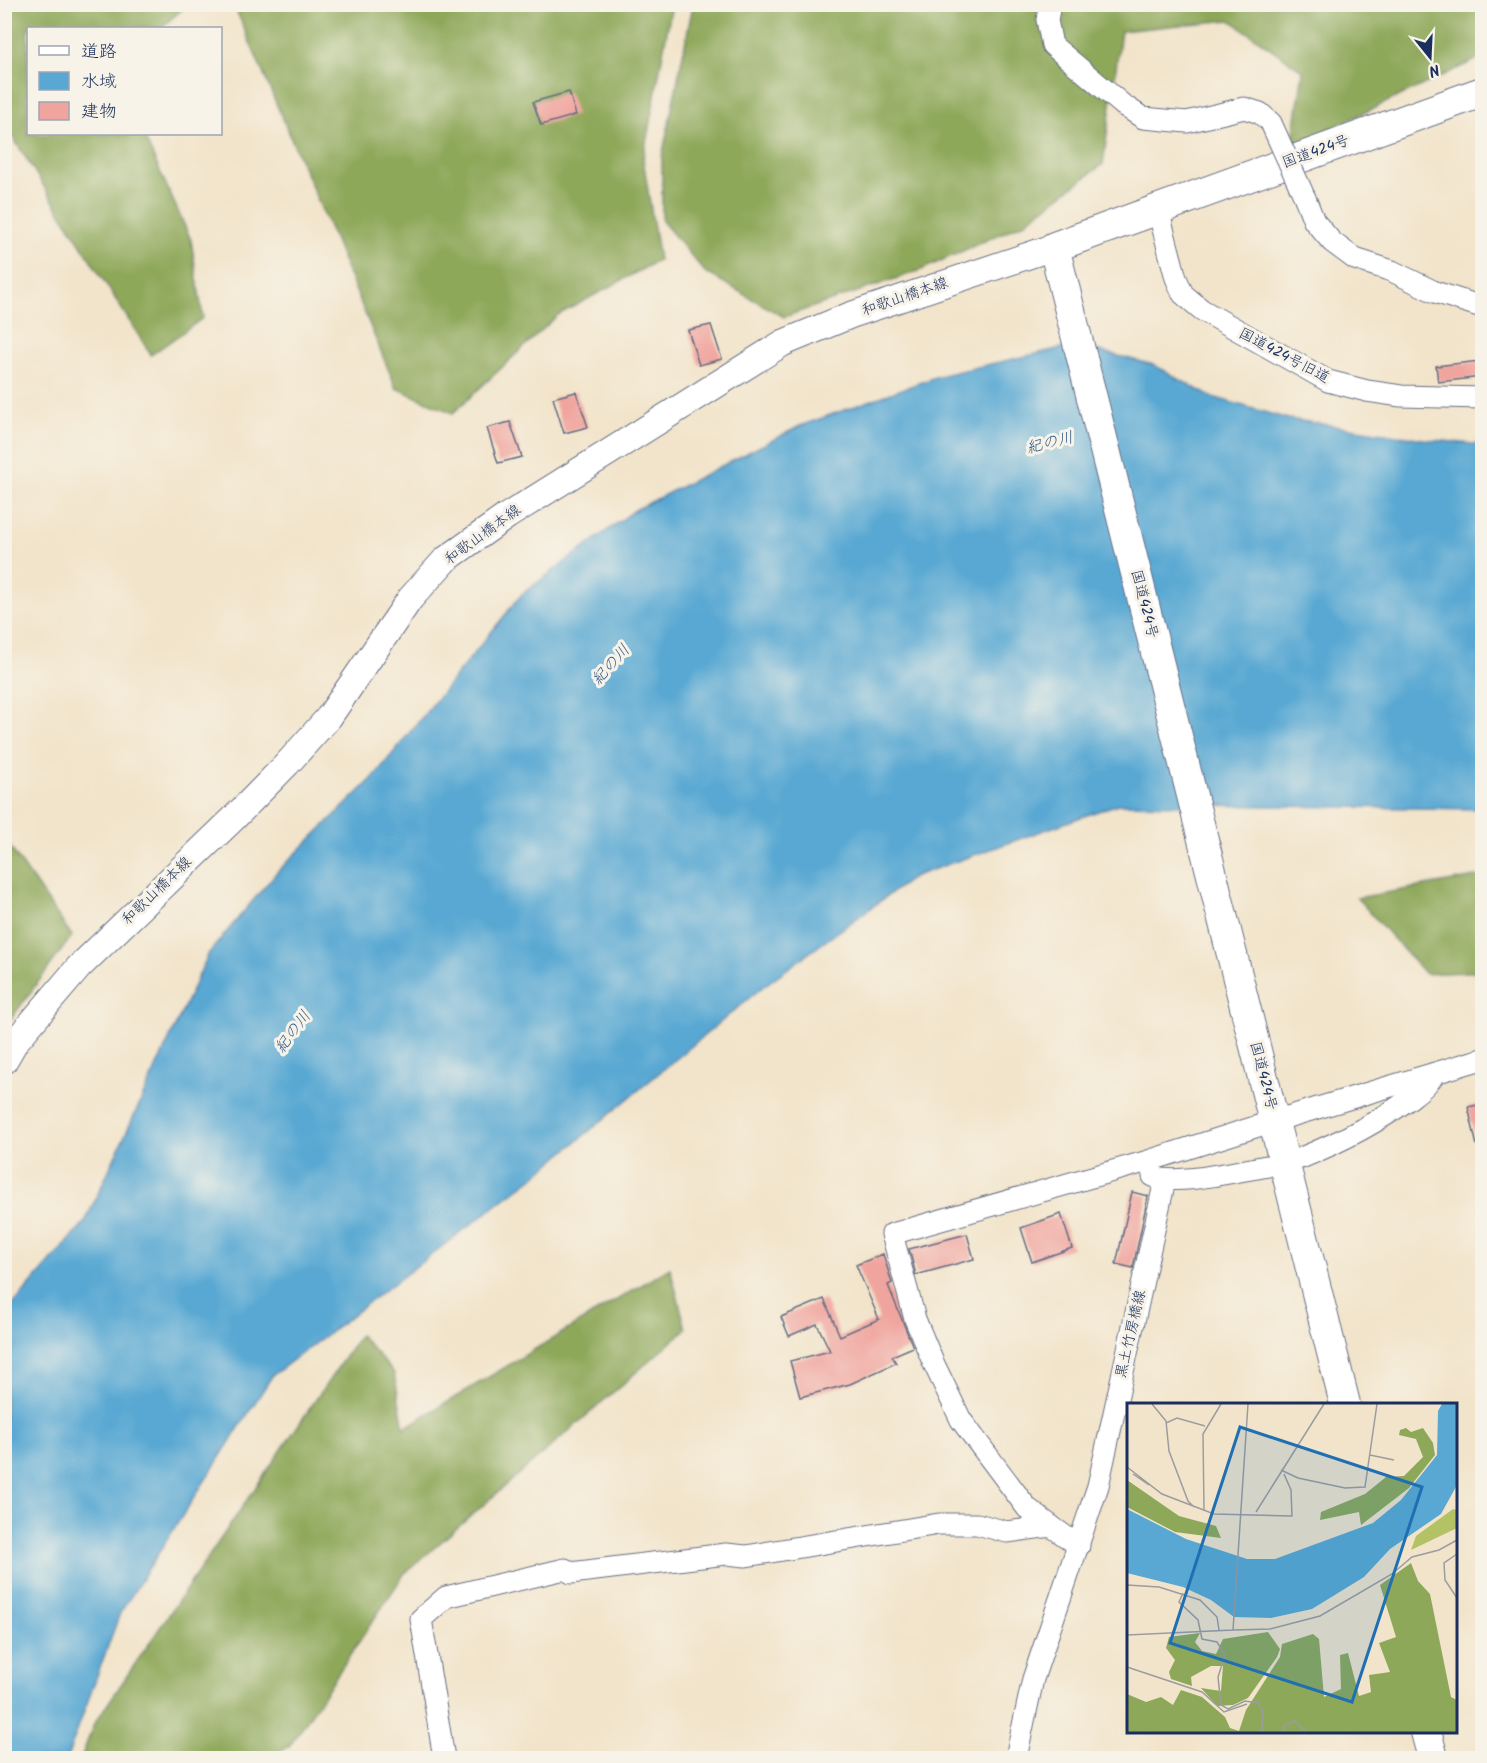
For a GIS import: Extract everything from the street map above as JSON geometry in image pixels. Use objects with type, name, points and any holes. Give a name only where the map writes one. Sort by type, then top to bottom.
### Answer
[{"type":"highway","name":"国道424号","points":[[1345,1403],[1054,247],[1482,92]]},
{"type":"highway","points":[[1427,1733],[1433,1758]]},
{"type":"main road","name":"和歌山橋本線","points":[[4,1061],[15,1042],[79,967],[233,819],[329,717],[410,600],[445,560],[507,516],[783,343],[851,315],[1054,247]]},
{"type":"street","points":[[1050,4],[1047,20],[1052,45],[1123,105],[1143,118],[1187,122],[1244,108],[1260,113],[1271,123],[1314,221],[1332,242],[1355,259],[1392,271],[1435,292],[1482,307]]},
{"type":"street","name":"国道424号旧道","points":[[1158,210],[1176,278],[1184,294],[1202,310],[1328,381],[1367,391],[1401,396],[1482,398]]},
{"type":"street","points":[[1079,1546],[1028,1508],[961,1420],[915,1319],[892,1234],[1148,1161],[1482,1059]]},
{"type":"street","points":[[1301,1158],[1346,1139],[1388,1114],[1431,1082],[1436,1072]]},
{"type":"street","points":[[1148,1161],[1153,1177],[1165,1180],[1268,1166]]},
{"type":"street","name":"黒土竹房橋線","points":[[1016,1758],[1033,1679],[1098,1486],[1165,1180]]},
{"type":"street","points":[[444,1758],[421,1619],[446,1597],[565,1569],[571,1573],[726,1554],[746,1556],[939,1524],[977,1524],[1007,1532],[1051,1526]]},
{"type":"green space","points":[[5,4],[187,5],[162,27],[27,27],[27,135],[143,135],[191,240],[203,318],[151,355],[5,125]]},
{"type":"green space","points":[[234,5],[672,5],[643,159],[659,260],[558,315],[453,413],[396,388]]},
{"type":"green space","points":[[693,5],[1482,5],[1482,57],[1292,147],[1303,71],[1230,20],[1121,31],[1103,164],[1024,223],[921,270],[784,317],[705,272],[662,221],[662,157]]},
{"type":"green space","points":[[5,840],[72,936],[5,1027]]},
{"type":"green space","points":[[1482,876],[1482,971],[1425,974],[1357,898]]},
{"type":"green space","points":[[670,1268],[686,1329],[404,1574],[289,1747],[259,1758],[81,1758],[94,1724],[360,1335],[394,1373],[404,1428]]},
{"type":"water","name":"紀の川","points":[[1075,345],[1154,365],[1209,396],[1288,419],[1482,445],[1482,809],[1118,804],[915,876],[765,985],[540,1172],[272,1376],[120,1613],[67,1758],[5,1758],[5,1314],[85,1222],[209,953],[277,872],[372,779],[522,594],[635,510],[800,426],[938,376]]},
{"type":"building","points":[[569,92],[576,115],[541,125],[533,102]]},
{"type":"building","points":[[711,325],[722,359],[699,365],[688,330]]},
{"type":"building","points":[[1480,361],[1482,377],[1438,382],[1436,366]]},
{"type":"building","points":[[576,392],[588,427],[564,433],[553,398]]},
{"type":"building","points":[[510,422],[522,457],[498,463],[487,428]]},
{"type":"building","points":[[1482,1104],[1482,1146],[1477,1146],[1468,1107]]},
{"type":"building","points":[[1132,1192],[1148,1196],[1133,1268],[1116,1264]]},
{"type":"building","points":[[1061,1214],[1072,1248],[1032,1262],[1021,1228]]},
{"type":"building","points":[[967,1234],[974,1259],[916,1275],[909,1249]]},
{"type":"building","points":[[883,1254],[892,1283],[888,1285],[913,1347],[892,1356],[896,1363],[850,1384],[800,1397],[790,1361],[830,1351],[817,1324],[789,1336],[781,1317],[824,1299],[840,1336],[879,1319],[856,1265]]}]
